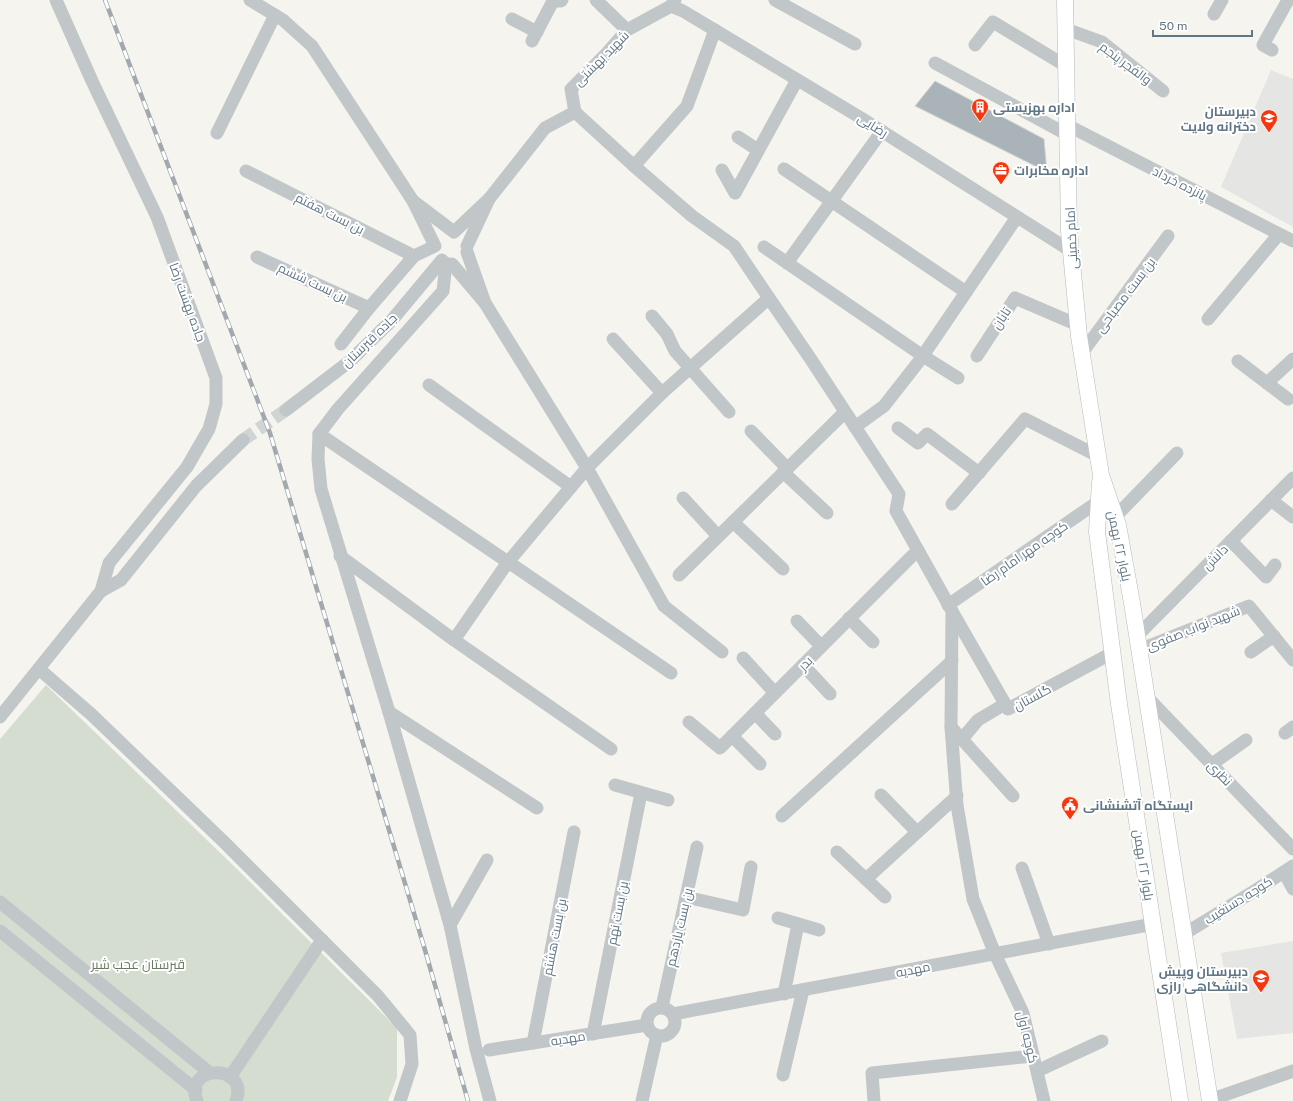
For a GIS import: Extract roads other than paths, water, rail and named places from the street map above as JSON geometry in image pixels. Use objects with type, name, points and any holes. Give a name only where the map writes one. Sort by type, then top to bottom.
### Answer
[{"type":"main road","name":"امام خمینی","points":[[1064,0],[1066,29],[1069,232],[1078,325],[1101,475]]},
{"type":"main road","name":"بلوار ۲۲ بهمن","points":[[1101,475],[1115,516],[1119,533],[1138,643],[1210,1101]]},
{"type":"main road","name":"بلوار ۲۲ بهمن","points":[[1101,475],[1097,532],[1112,653],[1180,1101]]},
{"type":"street","name":"جاده بهشت رضا","points":[[56,0],[92,81],[157,217],[216,378],[216,404],[209,429],[187,467],[109,563],[101,591]]},
{"type":"street","points":[[250,0],[283,20],[312,46],[413,201],[436,246],[438,256],[446,262],[485,303],[587,468],[664,606],[722,652]]},
{"type":"street","points":[[512,19],[534,37],[553,1],[562,0]]},
{"type":"street","points":[[775,0],[855,44]]},
{"type":"street","points":[[1214,14],[1222,0]]},
{"type":"street","points":[[1272,50],[1263,45],[1288,0]]},
{"type":"street","points":[[599,1],[627,30]]},
{"type":"street","name":"شهید بهشتی","points":[[575,112],[571,89],[607,53],[627,30],[673,3]]},
{"type":"street","name":"رضایی","points":[[673,3],[683,11],[882,131],[1071,251]]},
{"type":"street","points":[[217,133],[275,15]]},
{"type":"street","points":[[975,45],[993,22],[1066,66]]},
{"type":"street","name":"والفجر پنجم","points":[[1066,29],[1102,42],[1163,91]]},
{"type":"street","points":[[634,166],[687,106],[715,30]]},
{"type":"street","points":[[935,63],[1068,130]]},
{"type":"street","points":[[722,170],[734,193],[797,80]]},
{"type":"street","points":[[341,344],[369,308],[414,256],[436,246],[440,237],[444,234],[454,232],[490,199],[545,128],[575,112]]},
{"type":"street","name":"گلستان","points":[[575,112],[692,216],[734,246],[810,358],[899,494],[896,511],[1008,709],[1112,653]]},
{"type":"street","name":"پانزده خرداد","points":[[1068,130],[1293,241]]},
{"type":"street","points":[[788,264],[882,131]]},
{"type":"street","points":[[738,137],[758,150]]},
{"type":"street","points":[[784,169],[966,292]]},
{"type":"street","name":"بن بست هفتم","points":[[246,171],[414,256]]},
{"type":"street","points":[[446,262],[461,260],[490,199]]},
{"type":"street","points":[[413,201],[454,232],[463,237],[485,303]]},
{"type":"street","points":[[855,427],[884,406],[923,356],[1017,216]]},
{"type":"street","points":[[1208,319],[1278,234]]},
{"type":"street","name":"بن بست مصباحی","points":[[1082,353],[1168,236]]},
{"type":"street","points":[[764,248],[923,356],[958,378]]},
{"type":"street","name":"بن بست ششم","points":[[257,257],[369,308]]},
{"type":"street","points":[[446,262],[444,291],[338,409],[318,434],[318,459],[321,489],[340,556],[389,712],[450,925],[476,1049],[490,1101]]},
{"type":"street","name":"جاده قبرستان","points":[[286,410],[350,361],[392,320],[446,262]]},
{"type":"street","points":[[454,640],[508,562],[587,468],[662,393],[768,298]]},
{"type":"street","name":"تابان","points":[[977,356],[1015,298],[1078,325]]},
{"type":"street","points":[[652,316],[667,334],[675,351],[729,412]]},
{"type":"street","points":[[613,339],[662,393]]},
{"type":"street","points":[[1267,383],[1293,359]]},
{"type":"street","points":[[1238,361],[1288,399]]},
{"type":"street","points":[[429,385],[571,487]]},
{"type":"street","points":[[679,575],[845,412]]},
{"type":"street","points":[[952,504],[1025,419],[1098,456]]},
{"type":"street","points":[[898,428],[918,443],[927,434],[979,473]]},
{"type":"street","points":[[751,431],[785,470],[827,513]]},
{"type":"street","points":[[318,434],[508,562],[670,674]]},
{"type":"street","points":[[0,717],[101,591],[121,580],[196,486],[243,440]]},
{"type":"street","points":[[1115,516],[1177,453]]},
{"type":"street","name":"دانش","points":[[1138,643],[1231,541],[1293,478]]},
{"type":"street","points":[[683,498],[718,536]]},
{"type":"street","points":[[1271,500],[1293,517]]},
{"type":"street","name":"کوچه مهر امام رضا","points":[[950,608],[1099,501]]},
{"type":"street","points":[[733,522],[784,569]]},
{"type":"street","points":[[1231,541],[1266,577],[1275,565]]},
{"type":"street","name":"بدر","points":[[689,722],[720,748],[918,550]]},
{"type":"street","points":[[340,556],[454,640],[611,748]]},
{"type":"street","name":"شهید نواب صفوی","points":[[1138,643],[1249,606],[1292,656]]},
{"type":"street","name":"کوچه اول","points":[[950,608],[952,661],[951,727],[957,796],[973,898],[995,954],[1023,1013],[1044,1101]]},
{"type":"street","points":[[849,618],[874,642]]},
{"type":"street","points":[[797,621],[822,646]]},
{"type":"street","points":[[1251,652],[1274,636]]},
{"type":"street","points":[[743,658],[775,692]]},
{"type":"street","points":[[782,816],[952,661]]},
{"type":"street","points":[[803,666],[830,694]]},
{"type":"street","points":[[39,669],[104,726],[225,843],[378,996],[410,1035],[412,1064],[400,1101]]},
{"type":"street","name":"نظری","points":[[1146,696],[1293,849]]},
{"type":"street","points":[[962,739],[978,720],[1005,704]]},
{"type":"street","points":[[389,712],[537,808]]},
{"type":"street","points":[[755,713],[775,734]]},
{"type":"street","points":[[951,727],[1013,796]]},
{"type":"street","points":[[732,736],[760,764]]},
{"type":"street","points":[[1212,764],[1246,740]]},
{"type":"street","points":[[615,785],[668,800]]},
{"type":"street","name":"بن بست نهم","points":[[593,1034],[641,793]]},
{"type":"street","points":[[880,795],[917,832]]},
{"type":"street","points":[[866,879],[957,796]]},
{"type":"street","name":"بن بست هشتم","points":[[533,1043],[574,832]]},
{"type":"street","name":"بن بست یازدهم","points":[[667,1011],[686,897],[697,847]]},
{"type":"street","points":[[837,852],[885,897]]},
{"type":"street","points":[[450,925],[487,860]]},
{"type":"street","points":[[686,897],[743,910],[751,868]]},
{"type":"street","points":[[1022,868],[1049,944]]},
{"type":"street","points":[[1289,869],[1293,889]]},
{"type":"street","name":"کوچه دستغیب","points":[[1184,934],[1289,869]]},
{"type":"street","points":[[0,902],[210,1073]]},
{"type":"street","points":[[778,918],[819,930]]},
{"type":"street","points":[[784,994],[798,924]]},
{"type":"street","name":"مهدیه","points":[[667,1011],[784,994],[1153,924]]},
{"type":"street","points":[[0,931],[197,1096],[200,1080],[210,1073],[217,1072],[224,1073],[235,1082],[238,1089],[239,1100]]},
{"type":"street","points":[[230,1077],[322,940]]},
{"type":"street","points":[[783,1075],[803,990]]},
{"type":"street","points":[[653,1010],[667,1011],[675,1024],[670,1032],[662,1036],[652,1033],[647,1026],[647,1016],[649,1013],[653,1010]]},
{"type":"street","name":"مهدیه","points":[[489,1050],[647,1026]]},
{"type":"street","points":[[642,1101],[657,1035]]},
{"type":"street","points":[[1036,1071],[1102,1041]]},
{"type":"street","points":[[874,1101],[872,1073],[1033,1056]]},
{"type":"street","points":[[1210,1101],[1293,1071]]},
{"type":"tunnel","points":[[243,440],[286,410]]},
{"type":"railway","points":[[105,0],[270,433],[425,950],[468,1101]]},
{"type":"place","name":"اداره بهزیستی","points":[[980,122]]},
{"type":"place","name":"دبیرستان دخترانه ولایت","points":[[1269,133]]},
{"type":"place","name":"اداره مخابرات","points":[[1001,185]]},
{"type":"place","name":"ایستگاه آتشنشانی","points":[[1070,820]]},
{"type":"place","name":"دبیرستان وپیش دانشگاهی رازی","points":[[1261,993]]},
{"type":"park label","name":"قبرستان عجب شیر","points":[[138,964]]}]
